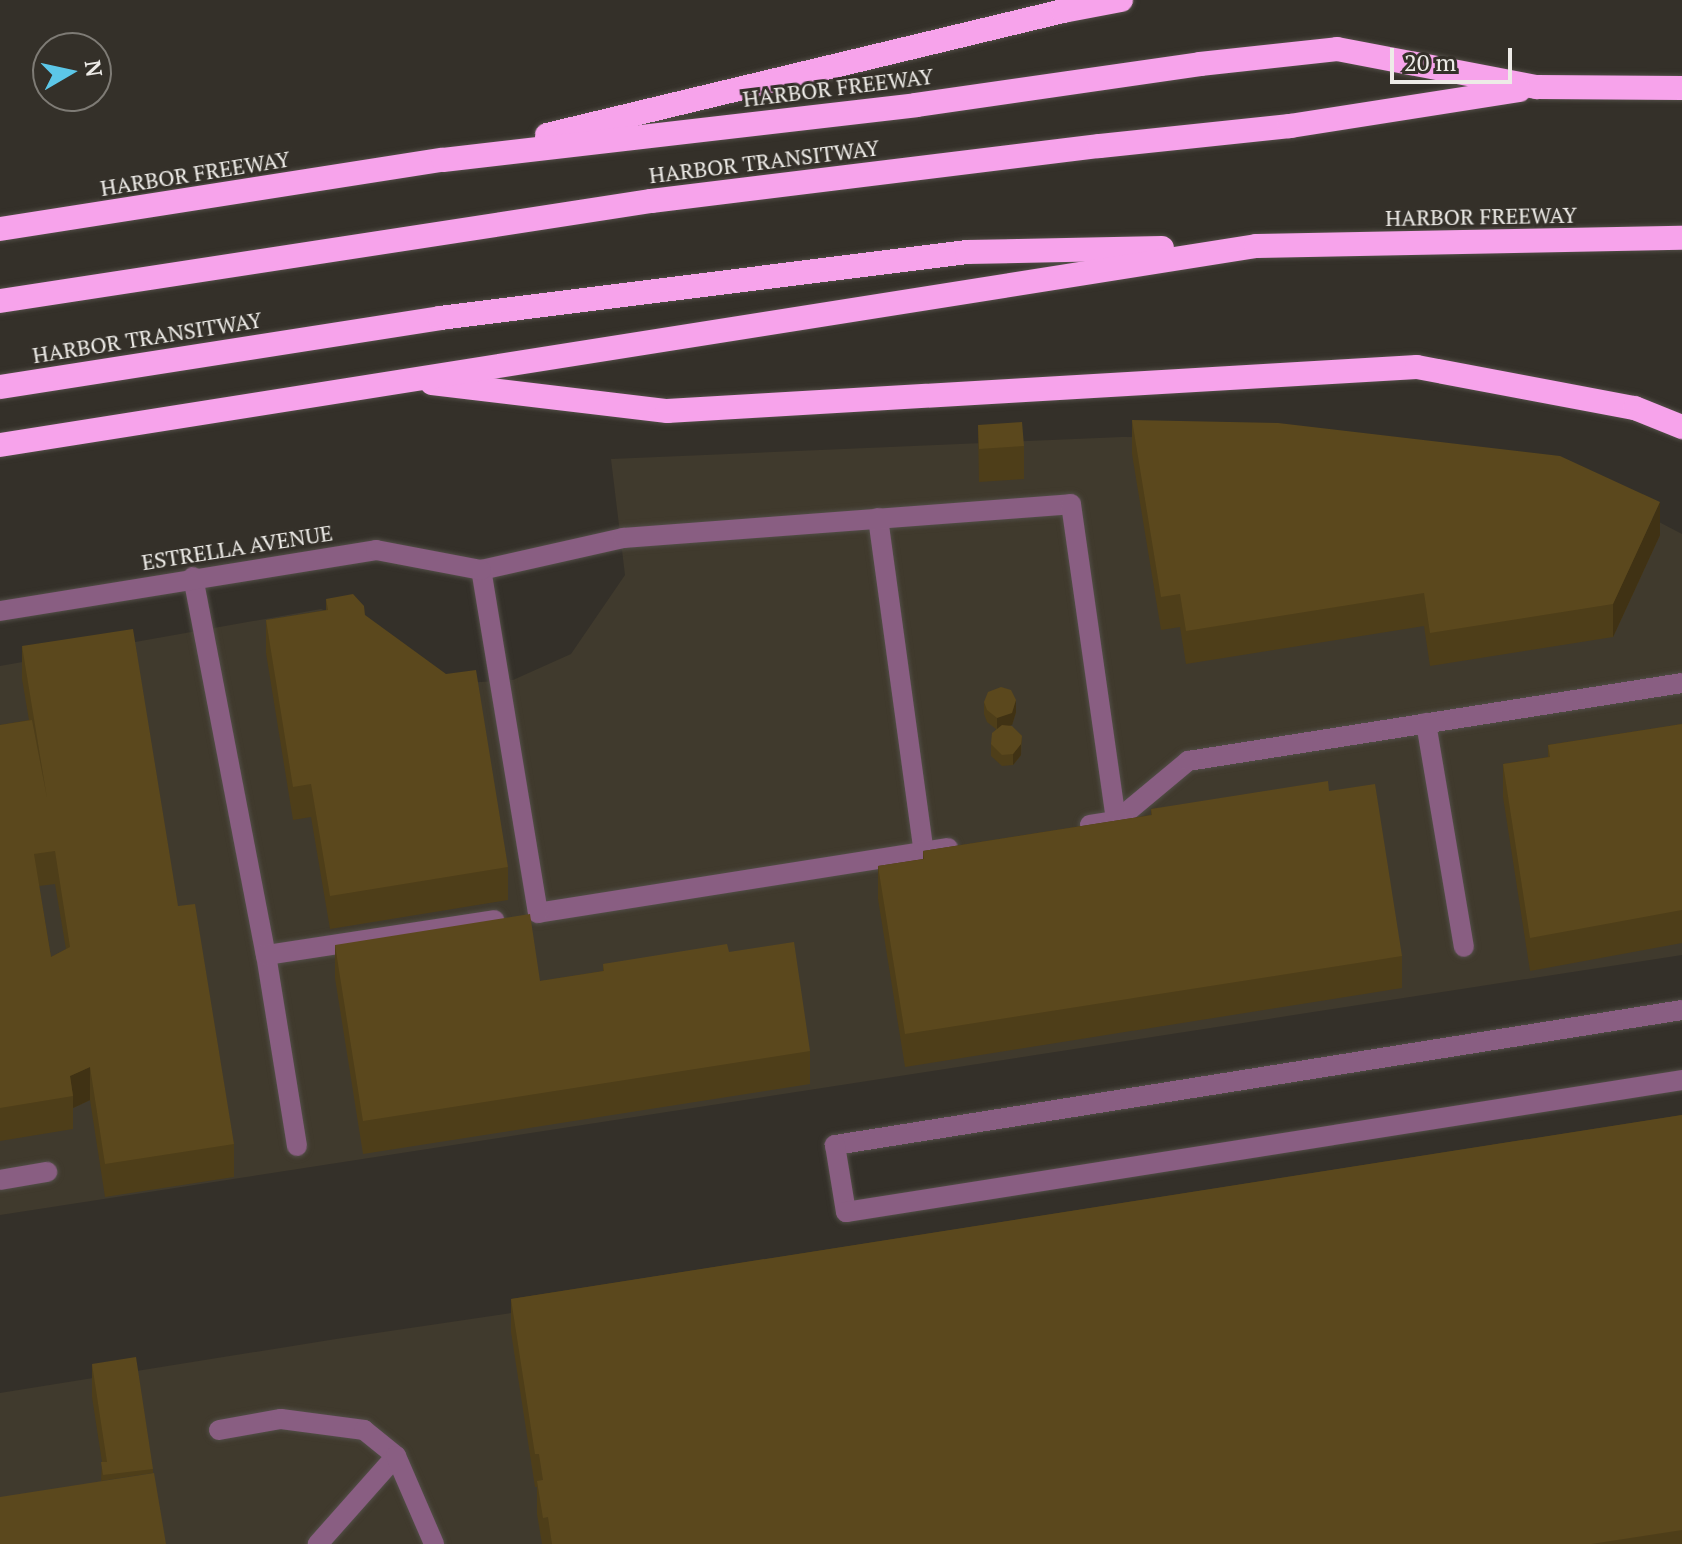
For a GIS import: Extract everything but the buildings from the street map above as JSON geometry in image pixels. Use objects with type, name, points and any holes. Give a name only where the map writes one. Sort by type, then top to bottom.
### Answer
[{"type":"highway","points":[[443,160],[1063,11],[1121,0]]},
{"type":"highway","name":"HARBOR FREEWAY","points":[[0,229],[443,160],[916,105],[1200,64],[1337,49],[1537,87],[1682,88]]},
{"type":"highway","name":"HARBOR TRANSITWAY","points":[[0,301],[651,201],[1290,126],[1537,87]]},
{"type":"highway","name":"HARBOR FREEWAY","points":[[0,445],[1256,246],[1682,238]]},
{"type":"highway","name":"HARBOR TRANSITWAY","points":[[0,387],[440,318],[967,252],[1256,246]]},
{"type":"highway","points":[[402,380],[667,411],[1417,367],[1635,408],[1682,427]]},
{"type":"street","points":[[523,916],[481,570],[623,538],[1071,504],[1116,821]]},
{"type":"street","points":[[878,518],[924,852]]},
{"type":"street","name":"ESTRELLA AVENUE","points":[[0,611],[193,577],[376,550],[481,570]]},
{"type":"street","points":[[193,577],[266,955],[297,1146]]},
{"type":"street","points":[[1072,828],[1116,821],[1188,761],[1682,683]]},
{"type":"street","points":[[1426,723],[1464,947]]},
{"type":"street","points":[[266,955],[969,845]]},
{"type":"street","points":[[1682,1010],[835,1145],[846,1212],[1682,1080]]},
{"type":"street","points":[[0,1180],[47,1172]]},
{"type":"street","points":[[219,1430],[281,1419],[364,1430],[396,1456],[434,1544]]},
{"type":"street","points":[[318,1544],[396,1456]]},
{"type":"shaded area","points":[[1122,437],[1276,438],[1569,475],[1682,534],[1682,955],[0,1215],[0,666],[321,609],[359,623],[447,684],[513,680],[571,654],[625,575],[611,459]]},
{"type":"shaded area","points":[[1682,1140],[1682,1544],[0,1544],[0,1393],[336,1339]]}]
